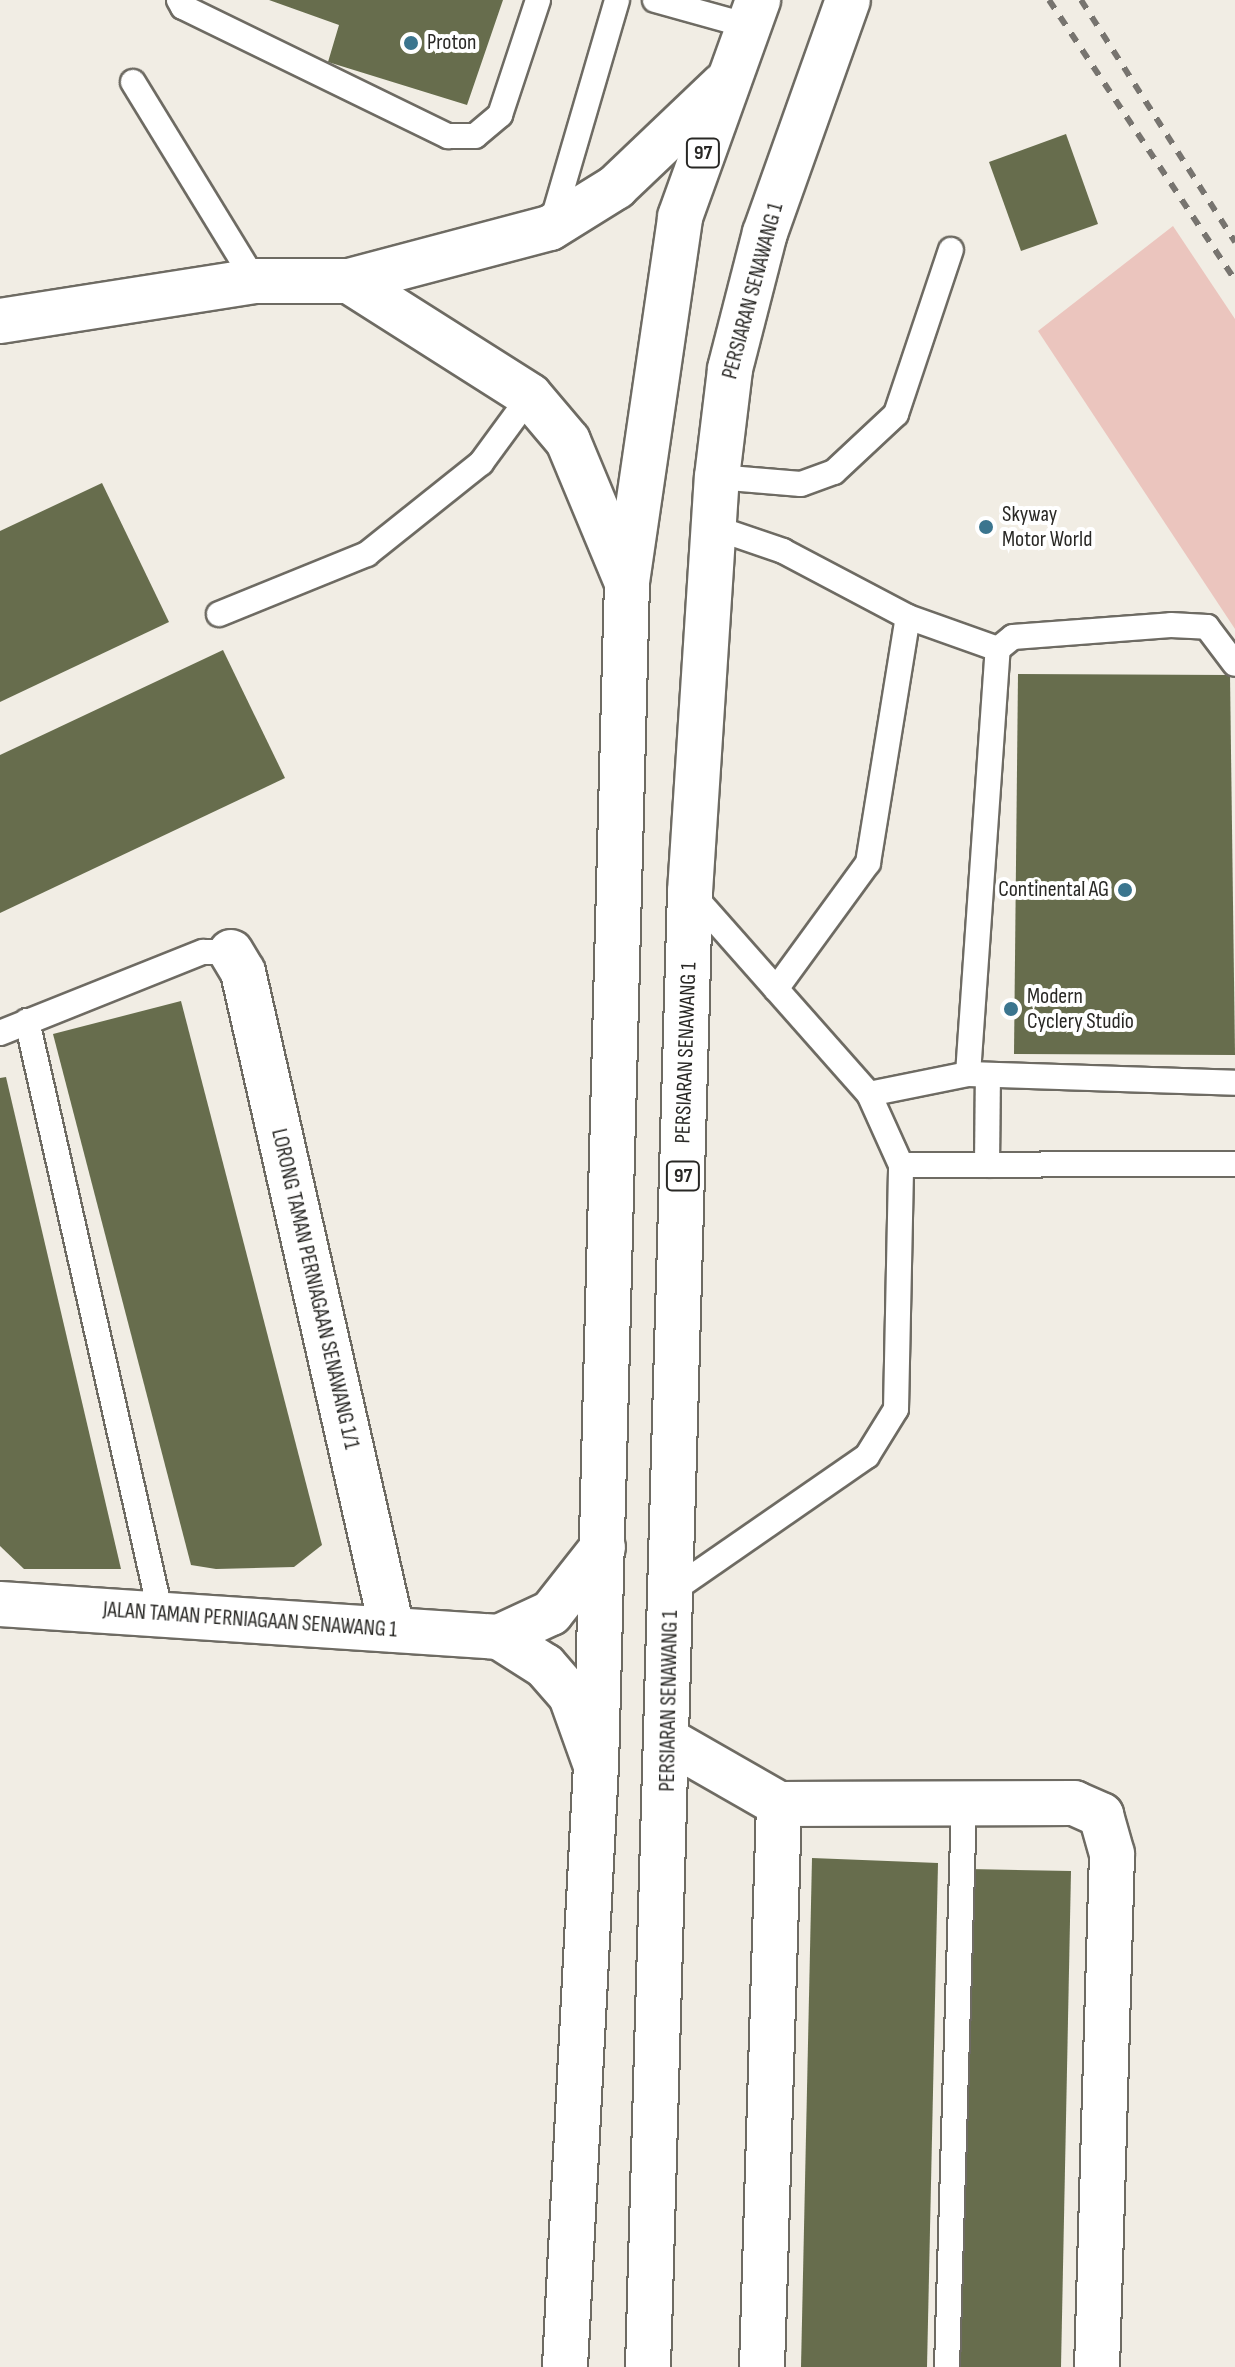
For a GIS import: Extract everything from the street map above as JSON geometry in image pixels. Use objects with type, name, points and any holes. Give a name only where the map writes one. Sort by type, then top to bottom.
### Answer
[{"type":"main road","name":"PERSIARAN SENAWANG 1","points":[[648,2367],[669,1741],[690,892],[717,477],[730,369],[765,233],[848,2]]},
{"type":"main road","name":"97","points":[[565,2367],[596,1766],[627,582],[680,217],[753,13]]},
{"type":"main road","points":[[0,321],[255,281],[349,281],[550,228],[616,187],[729,80]]},
{"type":"main road","points":[[349,281],[530,396],[568,441],[627,582]]},
{"type":"main road","name":"LORONG TAMAN PERNIAGAAN SENAWANG 1/1","points":[[231,952],[243,972],[392,1629]]},
{"type":"main road","points":[[499,1637],[551,1613],[603,1547]]},
{"type":"main road","name":"JALAN TAMAN PERNIAGAAN SENAWANG 1","points":[[0,1604],[499,1637]]},
{"type":"main road","points":[[499,1637],[545,1666],[571,1696],[596,1766]]},
{"type":"main road","points":[[669,1741],[779,1804],[1074,1803],[1101,1815],[1112,1854],[1097,2367]]},
{"type":"main road","points":[[762,2367],[779,1804]]},
{"type":"lane","points":[[179,0],[183,7],[448,136],[475,136],[500,115],[538,0]]},
{"type":"lane","points":[[550,228],[617,0]]},
{"type":"lane","points":[[655,0],[753,13]]},
{"type":"lane","points":[[133,82],[255,281]]},
{"type":"lane","points":[[717,477],[801,484],[834,472],[896,414],[951,250]]},
{"type":"lane","points":[[219,614],[367,554],[481,463],[530,396]]},
{"type":"lane","points":[[713,527],[783,551],[908,617],[998,649]]},
{"type":"lane","points":[[776,989],[868,863],[908,617]]},
{"type":"lane","points":[[987,1165],[978,1074],[998,649],[1013,637],[1171,625],[1207,627],[1235,664]]},
{"type":"lane","points":[[672,1591],[867,1456],[896,1409],[901,1165],[869,1094],[690,892]]},
{"type":"lane","points":[[0,1033],[203,952],[231,952]]},
{"type":"lane","points":[[27,1021],[161,1615]]},
{"type":"lane","points":[[869,1094],[978,1074],[1235,1083]]},
{"type":"lane","points":[[901,1165],[1235,1164]]},
{"type":"lane","points":[[947,2367],[964,1804]]},
{"type":"shaded area","points":[[1173,226],[1235,319],[1235,629],[1038,331]]},
{"type":"building","name":"Proton","points":[[269,0],[503,0],[467,105],[328,62],[339,25]]},
{"type":"building","points":[[1066,134],[1098,224],[1021,251],[989,162]]},
{"type":"building","points":[[102,483],[169,622],[0,702],[0,531]]},
{"type":"building","points":[[223,650],[285,778],[0,913],[0,755]]},
{"type":"building","name":"Continental AG","points":[[1018,674],[1230,675],[1235,1055],[1014,1054]]},
{"type":"building","points":[[181,1001],[322,1545],[294,1567],[216,1569],[191,1565],[53,1034]]},
{"type":"building","points":[[6,1077],[121,1569],[24,1569],[0,1546],[0,1078]]},
{"type":"building","points":[[812,1858],[938,1863],[927,2367],[801,2367]]},
{"type":"building","points":[[969,1869],[1071,1871],[1061,2367],[960,2367]]},
{"type":"railway","points":[[1049,0],[1235,280]]},
{"type":"railway","points":[[1081,0],[1235,242]]},
{"type":"place","name":"Proton","points":[[411,43]]},
{"type":"place","name":"Skyway Motor World","points":[[986,527]]},
{"type":"place","name":"Continental AG","points":[[1125,890]]},
{"type":"place","name":"Modern Cyclery Studio","points":[[1011,1009]]}]
